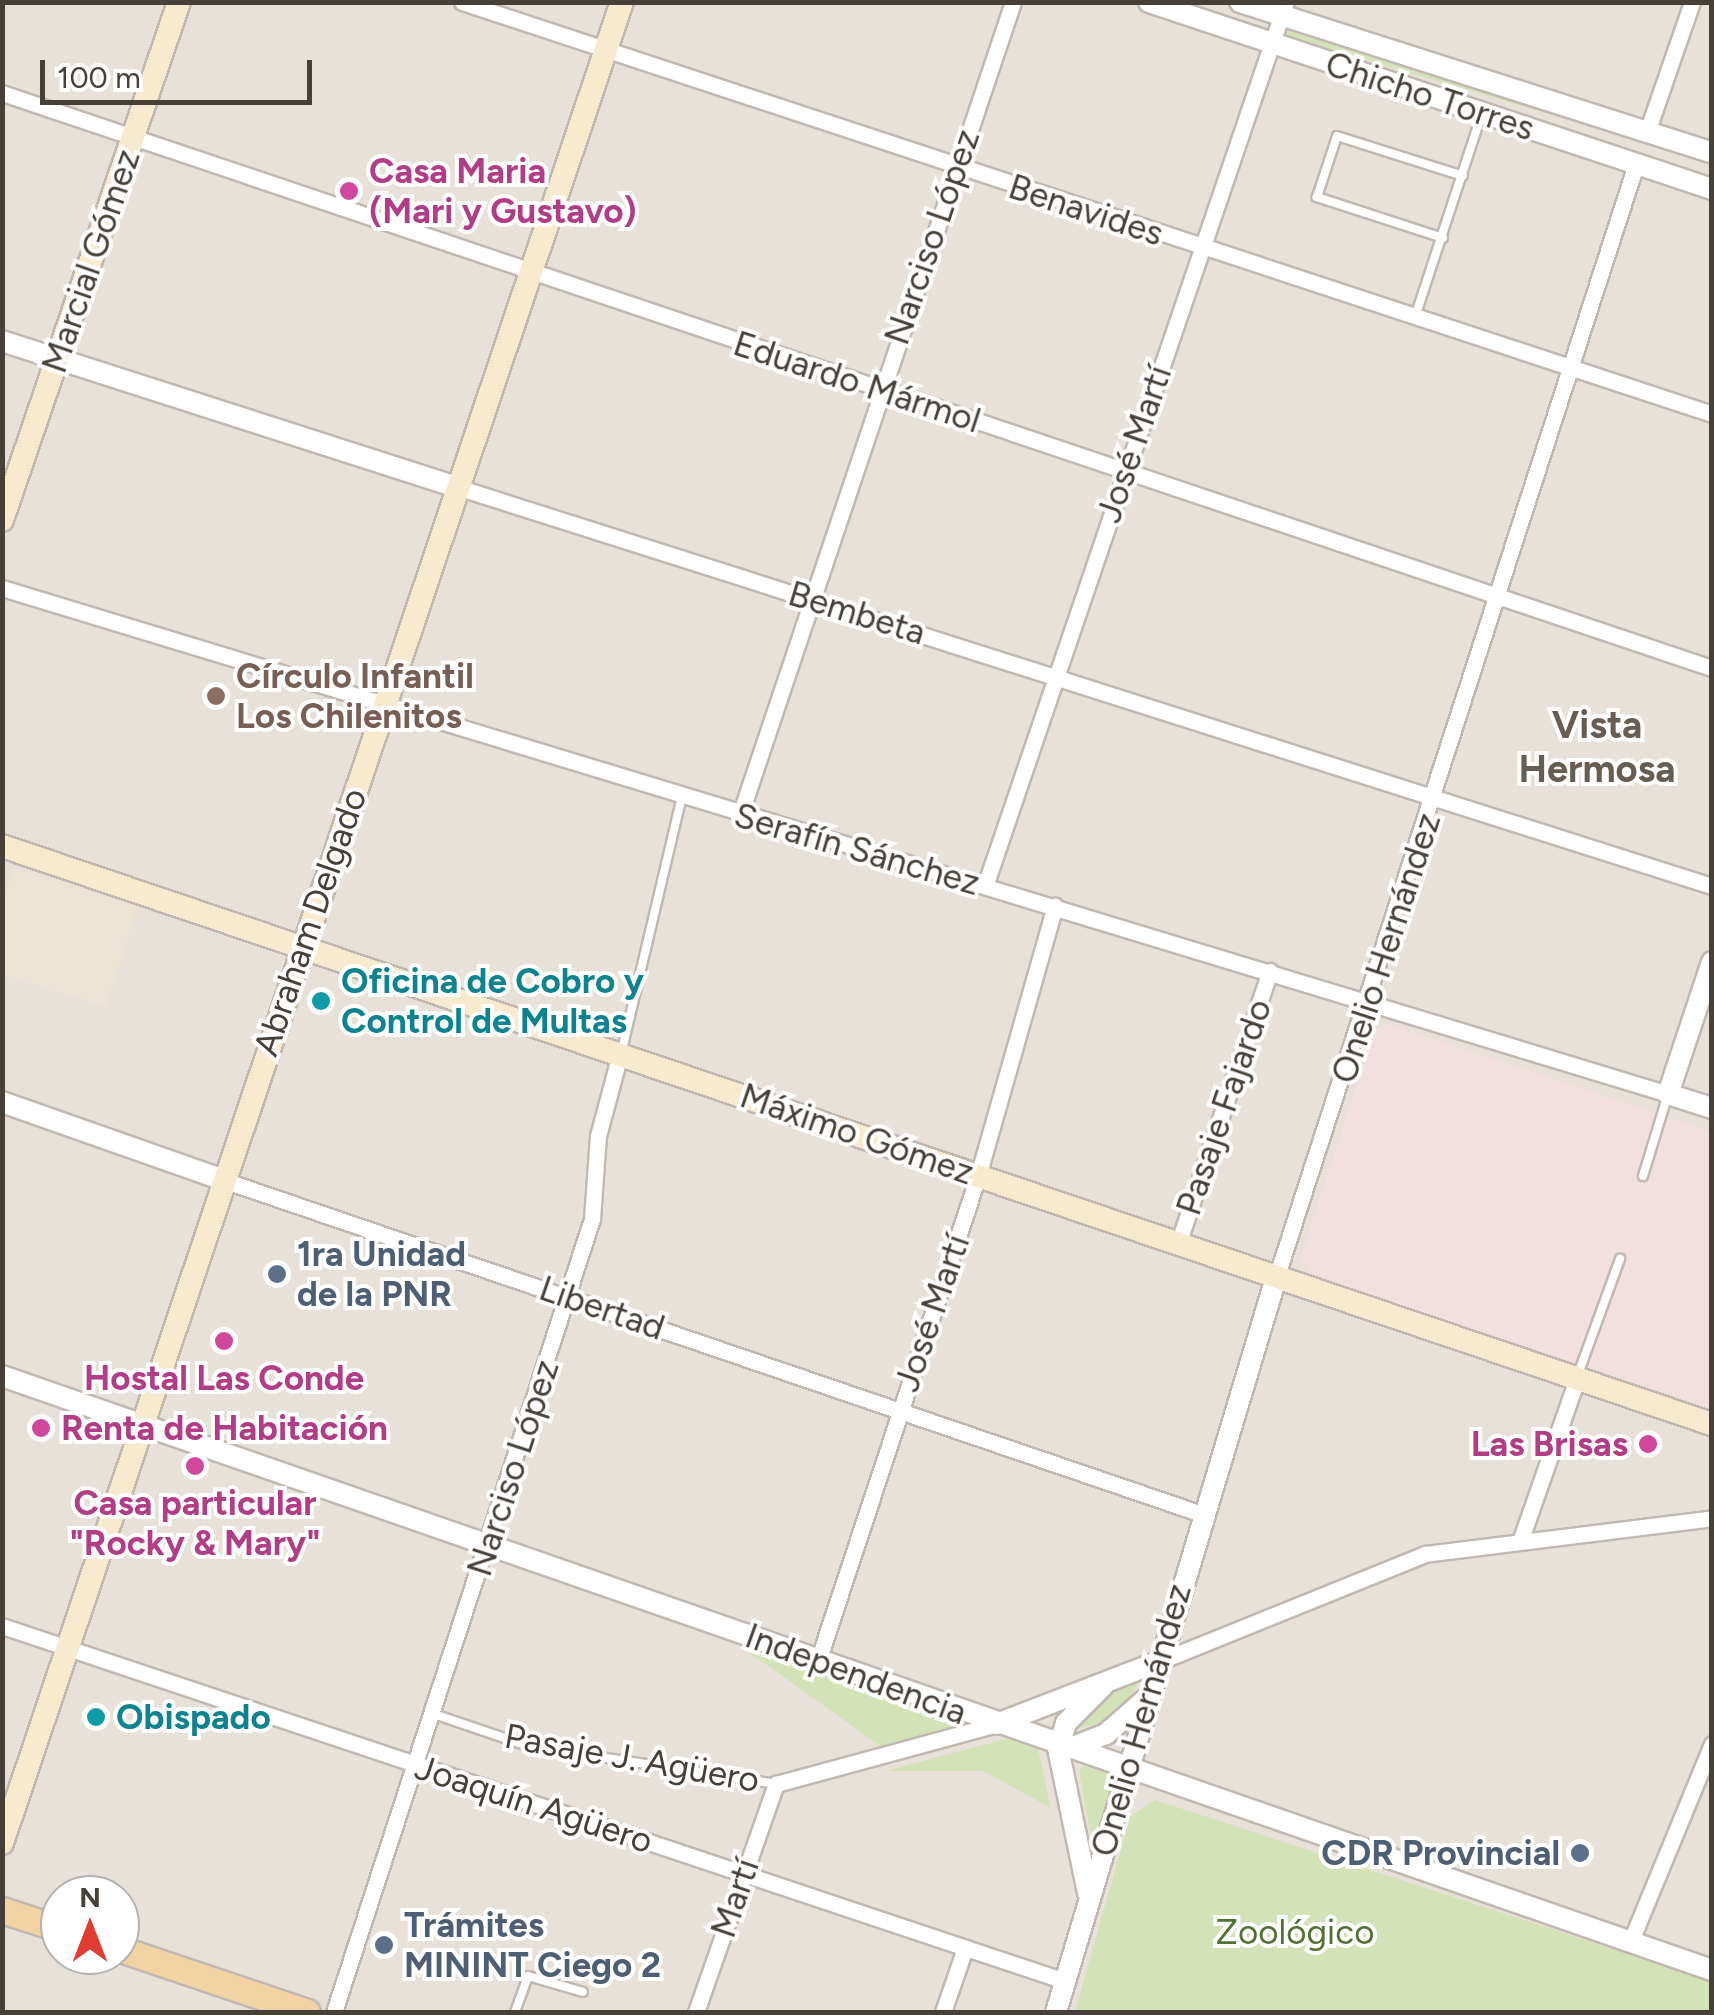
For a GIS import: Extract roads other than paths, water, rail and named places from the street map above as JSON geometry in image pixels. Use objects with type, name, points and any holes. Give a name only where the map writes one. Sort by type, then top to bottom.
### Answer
[{"type":"main road","name":"Marcial Gómez","points":[[2,520],[179,2]]},
{"type":"main road","name":"Abraham Delgado","points":[[2,1843],[622,2]]},
{"type":"main road","name":"Máximo Gómez","points":[[2,846],[1712,1424]]},
{"type":"main road","points":[[2,1910],[40,1922]]},
{"type":"main road","points":[[140,1957],[307,2012]]},
{"type":"street","name":"Benavides","points":[[462,2],[1712,414]]},
{"type":"street","name":"Narciso López","points":[[740,814],[1012,2]]},
{"type":"street","name":"Chicho Torres","points":[[1149,2],[1712,189]]},
{"type":"street","name":"Chicho Torres","points":[[1240,2],[1284,8],[1712,154]]},
{"type":"street","name":"Onelio Hernández","points":[[1056,2012],[1202,1514],[1276,1278],[1372,1003],[1570,368],[1692,2]]},
{"type":"street","name":"José Martí","points":[[985,886],[1053,674],[1284,8]]},
{"type":"street","name":"Eduardo Mármol","points":[[2,93],[1712,668]]},
{"type":"street","name":"Bembeta","points":[[2,342],[1053,674],[1433,801],[1712,886]]},
{"type":"street","name":"Serafín Sánchez","points":[[2,588],[1712,1108]]},
{"type":"street","name":"José Martí","points":[[818,1661],[978,1176],[1055,906]]},
{"type":"street","points":[[1668,1094],[1712,962]]},
{"type":"street","name":"Pasaje Fajardo","points":[[1178,1244],[1270,971]]},
{"type":"street","name":"Narciso López","points":[[334,2012],[568,1296],[620,1054]]},
{"type":"street","name":"Libertad","points":[[2,1102],[1202,1514]]},
{"type":"street","name":"Independencia","points":[[2,1376],[490,1544],[1128,1772],[1712,1970]]},
{"type":"street","points":[[1522,1536],[1577,1379]]},
{"type":"street","points":[[776,1784],[998,1724],[1103,1686],[1425,1554],[1522,1536],[1712,1518]]},
{"type":"street","name":"Joaquín Agüero","points":[[2,1626],[1065,1981]]},
{"type":"street","points":[[1062,1749],[1066,1723],[1103,1686]]},
{"type":"street","points":[[1062,1749],[1129,1718],[1150,1695]]},
{"type":"street","name":"Onelio Hernández","points":[[1062,1749],[1088,1895]]},
{"type":"street","points":[[1630,1943],[1710,1752]]},
{"type":"street","name":"Martí","points":[[696,2012],[776,1784]]},
{"type":"street","points":[[942,2012],[965,1948]]},
{"type":"lane","points":[[1415,318],[1482,113]]},
{"type":"lane","points":[[1443,238],[1317,197],[1337,136],[1463,176]]},
{"type":"lane","name":"Narciso López","points":[[620,1054],[682,796]]},
{"type":"lane","points":[[1642,1176],[1668,1094]]},
{"type":"lane","points":[[1577,1379],[1620,1259]]},
{"type":"lane","name":"Pasaje J. Agüero","points":[[431,1713],[528,1746],[776,1784]]},
{"type":"lane","points":[[516,2012],[528,1976],[583,1992]]},
{"type":"place","name":"Casa Maria (Mari y Gustavo)","points":[[349,191]]},
{"type":"place","name":"Círculo Infantil Los Chilenitos","points":[[216,696]]},
{"type":"place","name":"Oficina de Cobro y Control de Multas","points":[[321,1001]]},
{"type":"place","name":"1ra Unidad de la PNR","points":[[277,1274]]},
{"type":"place","name":"Hostal Las Conde","points":[[224,1341]]},
{"type":"place","name":"Renta de Habitación","points":[[41,1428]]},
{"type":"place","name":"Las Brisas","points":[[1648,1444]]},
{"type":"place","name":"Casa particular \"Rocky & Mary\"","points":[[195,1466]]},
{"type":"place","name":"Obispado","points":[[96,1717]]},
{"type":"place","name":"CDR Provincial","points":[[1580,1853]]},
{"type":"place","name":"Trámites MININT Ciego 2","points":[[384,1945]]},
{"type":"district","name":"Vista Hermosa","points":[[1597,748]]},
{"type":"park label","name":"Zoológico","points":[[1295,1932]]}]
